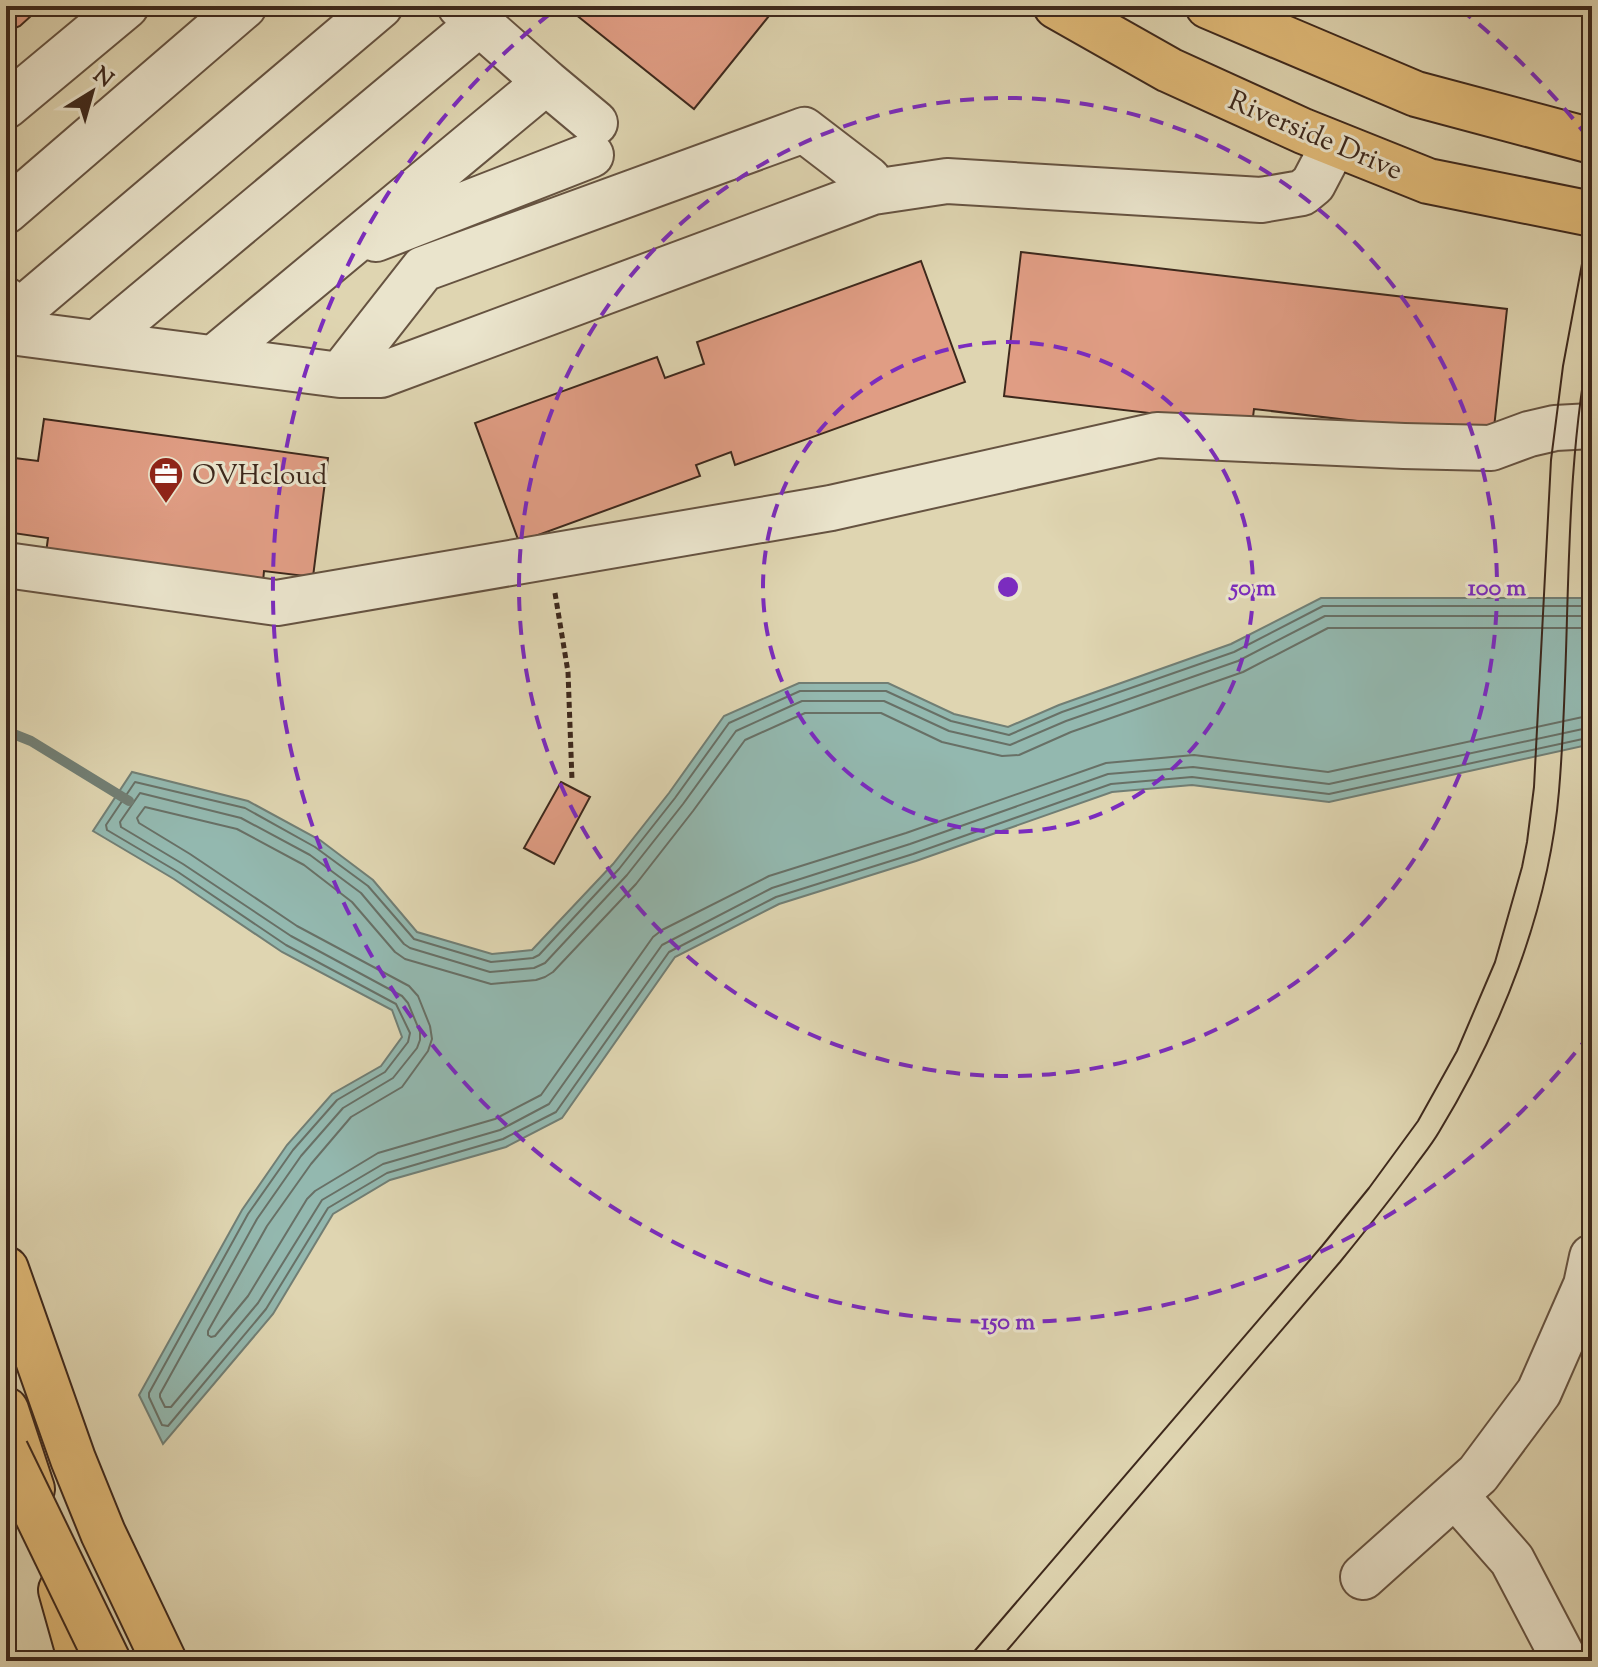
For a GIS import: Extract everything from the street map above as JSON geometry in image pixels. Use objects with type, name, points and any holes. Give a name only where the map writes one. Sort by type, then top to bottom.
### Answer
[{"type":"main road","name":"Riverside Drive","points":[[1056,6],[1169,70],[1334,144],[1428,181],[1592,214]]},
{"type":"main road","points":[[1208,6],[1416,94],[1592,141]]},
{"type":"main road","points":[[6,1269],[88,1496],[164,1661]]},
{"type":"main road","points":[[6,1410],[31,1484],[81,1661]]},
{"type":"main road","points":[[6,1451],[108,1661]]},
{"type":"street","points":[[6,106],[126,6]]},
{"type":"street","points":[[6,211],[244,6]]},
{"type":"street","points":[[380,6],[9,308],[18,333],[340,375],[381,375],[873,192],[947,181],[1261,200],[1302,193],[1313,184],[1334,144]]},
{"type":"street","points":[[97,343],[470,15],[546,82],[590,138]]},
{"type":"street","points":[[214,358],[546,82]]},
{"type":"street","points":[[340,375],[423,269],[804,130],[868,179],[873,192]]},
{"type":"street","points":[[384,216],[590,138]]},
{"type":"street","points":[[340,253],[590,138]]},
{"type":"street","points":[[6,565],[277,603],[831,508],[1157,435],[1491,448],[1555,428],[1592,426]]},
{"type":"street","points":[[1363,1577],[1478,1474],[1539,1392],[1583,1317],[1592,1257]]},
{"type":"street","points":[[1455,1495],[1512,1560],[1565,1661]]},
{"type":"path","points":[[549,557],[568,672],[572,780]]},
{"type":"water","points":[[1321,598],[1592,598],[1592,744],[1329,802],[1192,785],[1112,792],[916,861],[779,904],[675,957],[562,1118],[506,1147],[390,1180],[333,1214],[273,1314],[163,1444],[139,1395],[242,1210],[287,1145],[332,1094],[381,1066],[402,1037],[392,1010],[282,952],[174,879],[93,831],[132,772],[248,801],[320,840],[373,880],[417,932],[492,954],[532,950],[613,864],[724,716],[799,683],[888,683],[954,714],[1008,727],[1059,705],[1231,644]]},
{"type":"building","points":[[6,6],[42,6],[20,26],[6,32]]},
{"type":"building","points":[[565,6],[777,6],[694,109]]},
{"type":"building","points":[[1021,252],[1507,309],[1493,437],[1254,409],[1252,425],[1004,396]]},
{"type":"building","points":[[921,261],[965,382],[735,465],[731,452],[696,465],[700,476],[519,542],[475,423],[657,357],[665,378],[704,364],[697,342]]},
{"type":"building","points":[[44,419],[328,458],[313,577],[264,571],[263,582],[46,553],[48,538],[6,532],[6,457],[38,461]]},
{"type":"building","points":[[561,782],[590,797],[554,864],[524,848]]},
{"type":"waterway","points":[[6,731],[31,741],[129,801]]},
{"type":"tram line","points":[[966,1661],[1369,1188],[1418,1121],[1457,1051],[1495,962],[1527,842],[1534,787],[1551,460],[1563,366],[1592,210]]},
{"type":"tram line","points":[[998,1661],[1388,1202],[1439,1132],[1502,1011],[1533,924],[1554,836],[1563,734],[1571,503],[1582,388],[1592,331]]},
{"type":"place","name":"OVHcloud","points":[[166,505]]}]
